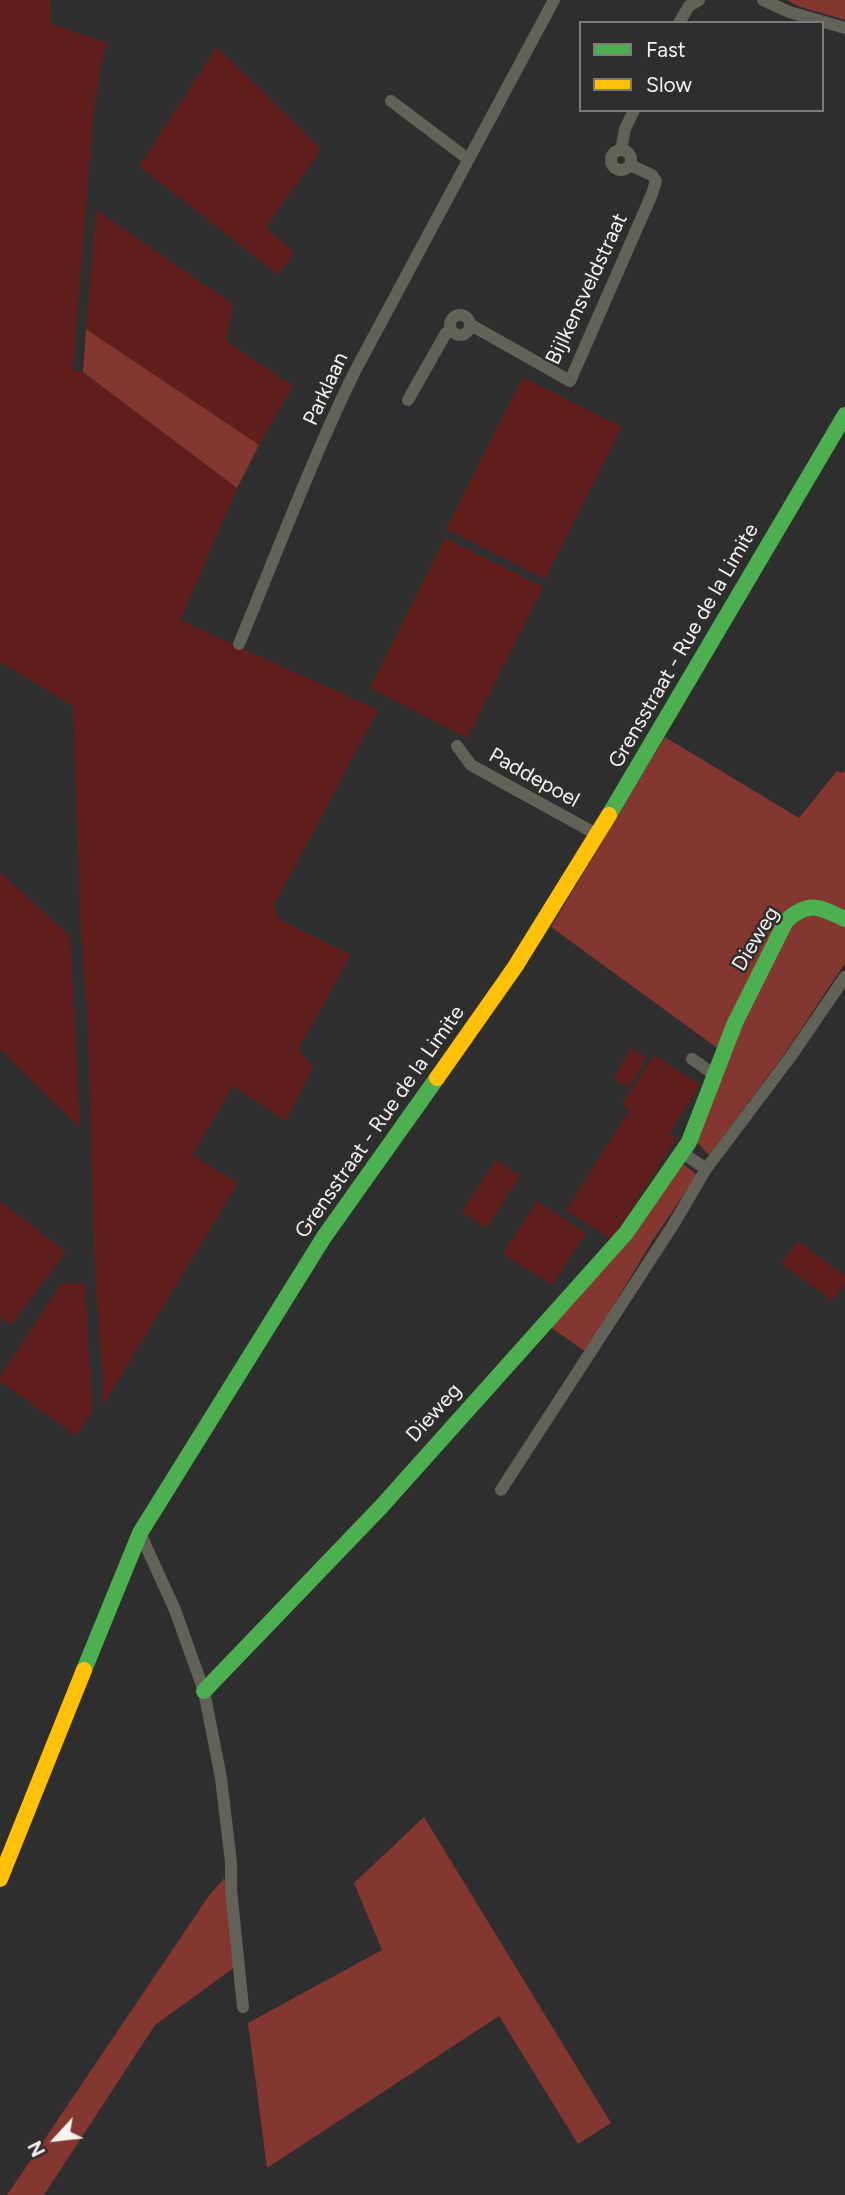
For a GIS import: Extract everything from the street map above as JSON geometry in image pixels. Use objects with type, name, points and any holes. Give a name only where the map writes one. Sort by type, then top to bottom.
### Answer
[{"type":"street","name":"Parklaan","points":[[239,644],[335,413],[554,0]]},
{"type":"street","points":[[763,0],[789,12],[820,21]]},
{"type":"street","points":[[680,21],[692,2]]},
{"type":"street","points":[[824,22],[845,28]]},
{"type":"street","points":[[391,101],[468,159]]},
{"type":"street","name":"Bijlkensveldstraat","points":[[408,400],[446,333],[451,330],[462,335],[468,331],[471,324],[570,381],[656,181],[652,175],[630,165],[621,170],[614,166],[612,156],[621,150],[625,129],[633,112]]},
{"type":"street","name":"Grensstraat - Rue de la Limite","points":[[0,1878],[140,1532],[324,1237],[515,967],[598,835],[845,415]]},
{"type":"street","name":"Paddepoel","points":[[457,746],[471,765],[598,835]]},
{"type":"street","name":"Dieweg","points":[[204,1691],[380,1508],[612,1249],[683,1153],[748,993],[786,921],[802,908],[809,906],[822,908],[845,919]]},
{"type":"street","points":[[501,1490],[673,1226],[706,1169],[791,1056],[845,977]]},
{"type":"street","points":[[692,1059],[715,1074]]},
{"type":"street","points":[[683,1153],[706,1169]]},
{"type":"street","points":[[140,1532],[175,1610],[204,1691],[221,1777],[243,2007]]},
{"type":"shaded area","points":[[0,0],[50,0],[51,24],[107,43],[93,117],[73,369],[83,372],[237,488],[180,620],[378,710],[274,905],[279,919],[351,955],[298,1049],[313,1067],[286,1121],[233,1086],[192,1155],[238,1183],[103,1405],[95,1277],[87,1007],[81,934],[73,706],[0,662]]},
{"type":"shaded area","points":[[787,0],[845,0],[845,20],[798,6]]},
{"type":"shaded area","points":[[217,47],[321,149],[266,227],[294,253],[278,275],[139,166]]},
{"type":"shaded area","points":[[96,210],[233,304],[226,341],[293,386],[259,445],[86,329]]},
{"type":"shaded area","points":[[86,329],[259,445],[237,488],[83,372]]},
{"type":"shaded area","points":[[523,377],[622,427],[545,579],[446,529]]},
{"type":"shaded area","points":[[445,538],[543,587],[467,738],[370,688]]},
{"type":"shaded area","points":[[665,737],[799,818],[837,771],[842,773],[845,770],[845,963],[785,1053],[709,1155],[689,1134],[720,1050],[551,927]]},
{"type":"shaded area","points":[[0,872],[70,936],[80,1128],[0,1049]]},
{"type":"shaded area","points":[[632,1048],[647,1058],[628,1088],[613,1078]]},
{"type":"shaded area","points":[[654,1055],[700,1085],[669,1134],[676,1139],[612,1240],[566,1210],[630,1110],[622,1104]]},
{"type":"shaded area","points":[[496,1160],[520,1176],[486,1228],[462,1212]]},
{"type":"shaded area","points":[[683,1164],[697,1175],[652,1241],[586,1352],[546,1324]]},
{"type":"shaded area","points":[[0,1201],[66,1252],[11,1325],[0,1316]]},
{"type":"shaded area","points":[[537,1201],[586,1233],[552,1285],[503,1254]]},
{"type":"shaded area","points":[[798,1241],[845,1276],[845,1283],[832,1301],[781,1263]]},
{"type":"shaded area","points":[[85,1283],[92,1411],[76,1436],[0,1381],[0,1377],[61,1284]]},
{"type":"shaded area","points":[[424,1817],[611,2123],[578,2144],[499,2016],[267,2168],[248,2023],[382,1950],[354,1883]]},
{"type":"shaded area","points":[[224,1878],[229,1897],[235,1967],[155,2025],[44,2195],[7,2195],[208,1897]]},
{"type":"traffic: fast","points":[[609,815],[845,415]]},
{"type":"traffic: fast","points":[[204,1691],[380,1508],[626,1233],[689,1142],[735,1023],[786,921],[808,908],[828,911],[845,919]]},
{"type":"traffic: fast","points":[[84,1670],[140,1533],[324,1237],[437,1078]]},
{"type":"traffic: slow","points":[[437,1078],[515,967],[609,815]]},
{"type":"traffic: slow","points":[[0,1879],[84,1670]]}]
